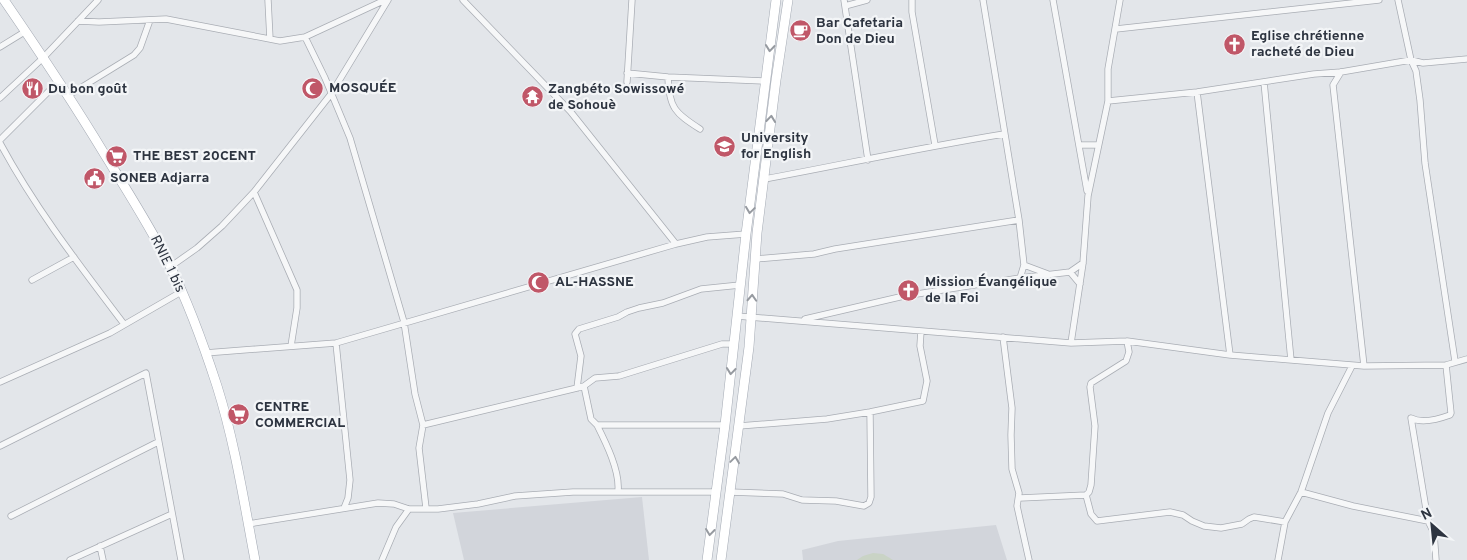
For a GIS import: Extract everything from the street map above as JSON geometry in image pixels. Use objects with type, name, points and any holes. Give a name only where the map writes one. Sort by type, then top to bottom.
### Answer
[{"type":"main road","name":"RNIE 1 bis","points":[[4,0],[69,95],[145,220],[182,292],[217,386],[231,440],[255,560]]},
{"type":"main road","points":[[707,560],[776,0]]},
{"type":"main road","points":[[721,560],[752,317],[755,259],[776,80],[788,0]]},
{"type":"street","points":[[0,98],[43,58],[98,0]]},
{"type":"street","points":[[268,0],[270,40]]},
{"type":"street","points":[[78,21],[166,19],[280,41],[305,37],[386,0]]},
{"type":"street","points":[[170,267],[197,248],[222,226],[254,192],[331,94],[386,0]]},
{"type":"street","points":[[463,0],[570,111],[676,244]]},
{"type":"street","points":[[627,82],[632,0]]},
{"type":"street","points":[[867,0],[845,3],[849,43],[868,160]]},
{"type":"street","points":[[912,0],[912,12],[935,145]]},
{"type":"street","points":[[982,0],[1019,220],[1024,265],[1020,278]]},
{"type":"street","points":[[1053,0],[1088,196]]},
{"type":"street","points":[[1071,343],[1083,263],[1088,196],[1108,101],[1108,69],[1120,0]]},
{"type":"street","points":[[1116,29],[1379,0]]},
{"type":"street","points":[[1398,0],[1411,60],[1416,71],[1424,163],[1456,361]]},
{"type":"street","points":[[69,95],[134,55],[140,48],[150,20]]},
{"type":"street","points":[[0,47],[26,31]]},
{"type":"street","points":[[305,37],[350,138],[404,322],[415,394],[423,425],[419,448],[426,508]]},
{"type":"street","points":[[1108,101],[1197,92],[1341,72],[1411,60],[1423,62],[1467,59]]},
{"type":"street","points":[[1333,85],[1341,72]]},
{"type":"street","points":[[1325,73],[1333,85],[1364,366]]},
{"type":"street","points":[[627,74],[766,81]]},
{"type":"street","points":[[668,77],[668,90],[676,112],[700,129]]},
{"type":"street","points":[[59,82],[0,142],[23,183],[74,258],[124,324]]},
{"type":"street","points":[[1264,82],[1291,360]]},
{"type":"street","points":[[1197,92],[1230,355]]},
{"type":"street","points":[[765,179],[868,160],[935,145],[1004,134]]},
{"type":"street","points":[[1080,145],[1098,145]]},
{"type":"street","points":[[254,192],[297,290],[298,308],[290,346]]},
{"type":"street","points":[[755,259],[814,254],[834,249],[1019,220]]},
{"type":"street","points":[[205,353],[336,343],[676,244],[706,237],[746,234]]},
{"type":"street","points":[[32,280],[74,258]]},
{"type":"street","points":[[798,321],[904,296],[1070,272],[1083,263]]},
{"type":"street","points":[[1024,265],[1048,274]]},
{"type":"street","points":[[1070,272],[1080,284]]},
{"type":"street","points":[[577,388],[581,356],[575,334],[579,329],[701,289],[740,285]]},
{"type":"street","points":[[0,382],[87,344],[182,292]]},
{"type":"street","points":[[737,316],[1071,343],[1127,341],[1230,355],[1352,366],[1446,365],[1467,359]]},
{"type":"street","points":[[739,426],[818,420],[923,401],[927,381],[920,346],[921,331]]},
{"type":"street","points":[[1003,336],[1012,408],[1010,435],[1012,469],[1020,498],[1017,506],[1029,560]]},
{"type":"street","points":[[1086,495],[1091,485],[1094,426],[1091,383],[1126,361],[1129,352],[1127,341]]},
{"type":"street","points":[[336,343],[350,480],[348,498],[344,508]]},
{"type":"street","points":[[423,425],[577,388],[584,386],[595,378],[619,376],[722,344],[734,344]]},
{"type":"street","points":[[1436,560],[1434,533],[1428,521],[1411,418],[1416,421],[1424,421],[1450,415],[1452,412],[1446,365]]},
{"type":"street","points":[[1278,560],[1286,522],[1301,492],[1328,413],[1352,366]]},
{"type":"street","points":[[0,446],[146,373],[181,560]]},
{"type":"street","points":[[584,386],[591,419],[597,425],[608,447],[614,465],[619,484],[618,491]]},
{"type":"street","points":[[730,492],[783,494],[802,500],[836,501],[864,506],[871,497],[870,412]]},
{"type":"street","points":[[597,425],[725,425]]},
{"type":"street","points":[[11,516],[158,442]]},
{"type":"street","points":[[248,524],[378,503],[394,504],[409,509],[452,508],[515,496],[573,492],[715,492]]},
{"type":"street","points":[[1301,492],[1353,506],[1428,521]]},
{"type":"street","points":[[1020,498],[1086,495]]},
{"type":"street","points":[[1086,495],[1091,514],[1097,521],[1170,512],[1183,515],[1204,526],[1221,528],[1242,524],[1254,517],[1286,522]]},
{"type":"street","points":[[382,560],[396,527],[409,509]]},
{"type":"street","points":[[70,560],[172,514]]},
{"type":"street","points":[[100,546],[103,560]]},
{"type":"shaded area","points":[[642,497],[649,560],[464,560],[453,513]]},
{"type":"shaded area","points":[[996,525],[1007,560],[803,560],[802,550],[838,541]]},
{"type":"green space","points":[[873,553],[883,554],[893,560],[857,560]]},
{"type":"place","name":"Bar Cafetaria Don de Dieu","points":[[800,31]]},
{"type":"place","name":"Eglise chrétienne racheté de Dieu","points":[[1235,44]]},
{"type":"place","name":"MOSQUÉE","points":[[313,88]]},
{"type":"place","name":"Du bon goût","points":[[32,89]]},
{"type":"place","name":"Zangbéto Sowissowé de Sohouè","points":[[532,97]]},
{"type":"place","name":"University for English","points":[[725,146]]},
{"type":"place","name":"THE BEST 20CENT","points":[[117,156]]},
{"type":"place","name":"SONEB Adjarra","points":[[94,178]]},
{"type":"place","name":"AL-HASSNE","points":[[539,282]]},
{"type":"place","name":"Mission Évangélique de la Foi","points":[[909,290]]},
{"type":"place","name":"CENTRE COMMERCIAL","points":[[239,415]]}]
